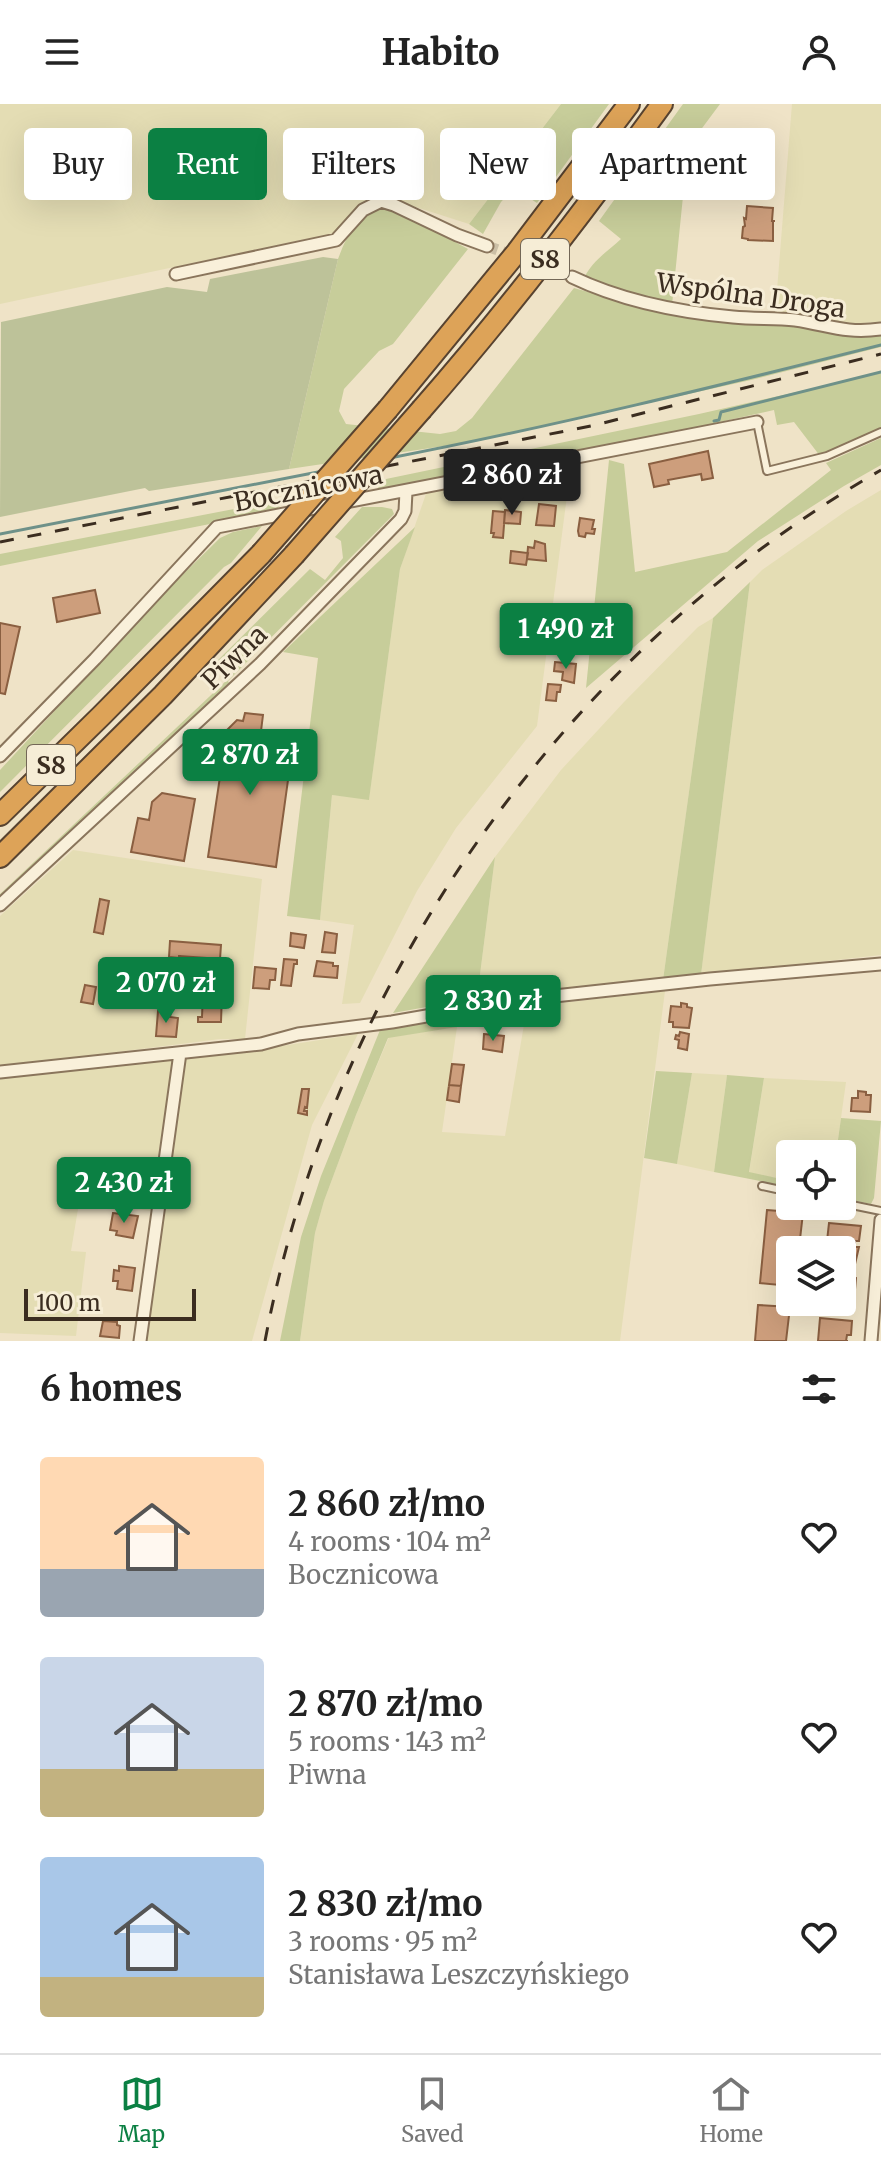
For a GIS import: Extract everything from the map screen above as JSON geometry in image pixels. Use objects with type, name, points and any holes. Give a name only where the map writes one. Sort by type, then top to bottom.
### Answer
[{"type":"highway","name":"S8","points":[[0,815],[261,554],[388,409],[517,252],[629,104]]},
{"type":"highway","name":"S8","points":[[0,857],[163,695],[294,555],[452,375],[539,267],[662,104]]},
{"type":"street","points":[[176,274],[336,240],[363,210],[381,201],[487,246]]},
{"type":"street","name":"Wspólna Droga","points":[[572,277],[594,288],[666,309],[794,320],[848,332],[881,329]]},
{"type":"street","name":"Bocznicowa","points":[[0,756],[217,527],[757,422]]},
{"type":"street","name":"Piwna","points":[[0,905],[260,664],[401,519],[405,511],[406,492]]},
{"type":"street","points":[[0,1072],[261,1044],[298,1034],[392,1022],[518,1000],[881,964]]},
{"type":"street","points":[[140,1341],[180,1053]]},
{"type":"street","points":[[871,1341],[881,1220]]},
{"type":"lane","name":"Bocznicowa","points":[[757,422],[767,471],[827,456],[881,432]]},
{"type":"lane","points":[[762,1186],[776,1189]]},
{"type":"lane","points":[[856,1206],[881,1211]]},
{"type":"shaded area","points":[[0,104],[561,104],[543,128],[440,128],[440,200],[487,200],[469,224],[394,200],[424,200],[424,128],[283,128],[283,200],[366,200],[339,232],[0,304]]},
{"type":"shaded area","points":[[792,104],[881,104],[881,322],[842,324],[775,315]]},
{"type":"shaded area","points":[[571,465],[537,726],[456,828],[417,891],[360,1003],[342,1004],[354,925],[320,920],[332,795],[369,799],[400,569],[428,488]]},
{"type":"shaded area","points":[[881,490],[881,955],[701,975],[750,582],[762,570],[846,511]]},
{"type":"shaded area","points":[[713,618],[663,980],[477,998],[495,857],[561,770],[698,627]]},
{"type":"shaded area","points":[[73,850],[262,879],[245,1039],[220,1039],[70,1058],[68,1068],[275,1047],[358,1034],[312,1125],[252,1341],[145,1341],[162,1212],[79,1203],[71,1251],[86,1252],[76,1336],[0,1333],[0,916]]},
{"type":"shaded area","points":[[665,991],[620,1341],[300,1341],[315,1233],[324,1201],[389,1037],[457,1027],[442,1132],[505,1136],[527,1007]]},
{"type":"shaded area","points":[[692,1073],[727,1075],[714,1172],[677,1164]]},
{"type":"shaded area","points":[[764,1078],[846,1082],[838,1140],[776,1140],[776,1178],[749,1173]]},
{"type":"green space","points":[[561,104],[609,104],[592,128],[572,128],[572,155],[556,177],[556,128],[543,128]]},
{"type":"green space","points":[[683,104],[720,104],[702,128],[666,128]]},
{"type":"green space","points":[[487,200],[503,200],[483,234],[469,224]]},
{"type":"green space","points":[[614,200],[683,200],[672,305],[620,292],[584,278],[596,261],[621,239],[599,221]]},
{"type":"green space","points":[[384,207],[468,249],[393,344],[379,351],[344,389],[339,411],[346,424],[440,434],[456,431],[472,418],[574,288],[624,302],[735,323],[790,323],[856,336],[881,334],[881,347],[751,380],[478,441],[289,469],[338,259],[349,234],[360,220],[366,214]]},
{"type":"green space","points":[[323,257],[338,259],[289,469],[149,491],[145,488],[0,517],[1,322],[167,287],[207,292],[210,279]]},
{"type":"green space","points":[[881,373],[881,428],[820,456],[794,422],[777,425],[774,410],[607,447],[387,490],[377,489],[386,479]]},
{"type":"green space","points":[[881,438],[881,465],[758,541],[586,688],[609,460],[624,464],[635,572],[727,552],[831,470],[826,463]]},
{"type":"green space","points":[[286,499],[275,511],[0,566],[0,554]]},
{"type":"green space","points":[[362,507],[392,509],[394,514],[229,683],[0,899],[0,894],[227,680],[214,664],[310,569],[325,580],[343,558],[341,541],[335,537]]},
{"type":"green space","points":[[262,526],[231,563],[0,792],[0,770],[161,596],[220,538]]},
{"type":"green space","points":[[415,527],[400,569],[369,800],[332,795],[320,920],[287,916],[318,658],[283,652]]},
{"type":"green space","points":[[750,582],[701,975],[663,980],[713,618]]},
{"type":"green space","points":[[495,857],[477,998],[393,1013]]},
{"type":"green space","points":[[458,1018],[457,1027],[388,1038],[324,1201],[315,1233],[300,1341],[280,1341],[301,1237],[321,1176],[380,1030]]},
{"type":"green space","points":[[656,1071],[692,1073],[677,1164],[644,1158]]},
{"type":"green space","points":[[727,1075],[764,1078],[749,1172],[776,1178],[776,1184],[714,1172]]},
{"type":"green space","points":[[841,1118],[881,1121],[871,1204],[856,1201],[856,1140],[838,1140]]},
{"type":"building","points":[[747,206],[773,208],[773,241],[742,238]]},
{"type":"building","points":[[708,451],[713,478],[702,480],[701,474],[668,480],[669,484],[654,487],[649,464]]},
{"type":"building","points":[[539,504],[556,506],[554,526],[536,525]]},
{"type":"building","points":[[505,510],[521,512],[520,524],[504,523]]},
{"type":"building","points":[[493,511],[505,512],[503,538],[493,537],[494,533],[491,533]]},
{"type":"building","points":[[580,518],[594,520],[594,534],[579,536]]},
{"type":"building","points":[[535,541],[545,544],[546,561],[527,559],[528,547],[534,548]]},
{"type":"building","points":[[511,551],[528,553],[526,565],[510,563]]},
{"type":"building","points":[[95,590],[100,613],[57,622],[53,598]]},
{"type":"building","points":[[0,623],[20,627],[5,694],[0,693]]},
{"type":"building","points":[[555,662],[576,664],[574,683],[562,680],[563,672],[554,671]]},
{"type":"building","points":[[548,684],[561,685],[556,701],[546,700]]},
{"type":"building","points":[[245,713],[263,715],[259,747],[292,751],[276,867],[208,857],[227,730],[237,720],[243,721]]},
{"type":"building","points":[[162,793],[195,799],[184,861],[131,852],[138,818],[149,820],[152,802]]},
{"type":"building","points":[[100,899],[109,901],[103,934],[94,932]]},
{"type":"building","points":[[325,932],[337,934],[335,953],[322,952]]},
{"type":"building","points":[[291,933],[306,935],[304,948],[290,946]]},
{"type":"building","points":[[170,941],[221,945],[220,959],[169,957]]},
{"type":"building","points":[[179,956],[220,959],[219,974],[178,971]]},
{"type":"building","points":[[284,959],[297,960],[291,986],[281,985]]},
{"type":"building","points":[[317,961],[338,966],[337,978],[314,976]]},
{"type":"building","points":[[255,967],[276,969],[275,980],[270,980],[269,989],[253,988]]},
{"type":"building","points":[[207,973],[219,974],[217,992],[203,991]]},
{"type":"building","points":[[85,985],[96,987],[93,1004],[81,1002]]},
{"type":"building","points":[[203,991],[222,993],[221,1022],[198,1022],[198,1017],[202,1017]]},
{"type":"building","points":[[681,1003],[692,1008],[689,1028],[673,1027],[673,1022],[669,1022],[671,1006],[681,1007]]},
{"type":"building","points":[[158,1011],[171,1012],[170,1017],[178,1018],[176,1037],[156,1036]]},
{"type":"building","points":[[680,1032],[689,1034],[687,1050],[678,1048],[679,1040],[675,1039]]},
{"type":"building","points":[[484,1034],[504,1036],[502,1052],[483,1049]]},
{"type":"building","points":[[452,1064],[464,1065],[461,1086],[449,1085]]},
{"type":"building","points":[[449,1085],[461,1086],[459,1102],[447,1100]]},
{"type":"building","points":[[302,1089],[309,1089],[304,1111],[307,1115],[298,1113]]},
{"type":"building","points":[[858,1091],[871,1095],[870,1112],[851,1111],[852,1098],[858,1098]]},
{"type":"building","points":[[767,1210],[776,1211],[776,1220],[802,1220],[800,1236],[776,1236],[776,1285],[760,1283]]},
{"type":"building","points":[[113,1213],[138,1216],[133,1238],[116,1235],[117,1231],[110,1230]]},
{"type":"building","points":[[829,1223],[861,1226],[859,1241],[856,1241],[856,1236],[828,1236]]},
{"type":"building","points":[[119,1266],[135,1268],[132,1291],[117,1289],[118,1281],[113,1281],[114,1270],[119,1271]]},
{"type":"building","points":[[758,1305],[776,1306],[776,1316],[789,1316],[786,1341],[755,1341]]},
{"type":"building","points":[[820,1318],[852,1321],[851,1335],[847,1335],[846,1341],[818,1341]]},
{"type":"building","points":[[103,1321],[117,1322],[120,1326],[119,1338],[100,1336]]},
{"type":"waterway","points":[[390,458],[636,405],[881,345]]},
{"type":"waterway","points":[[714,421],[719,420],[721,412],[881,372]]},
{"type":"waterway","points":[[0,534],[323,471]]},
{"type":"tunnel","points":[[487,246],[572,277]]},
{"type":"railway","points":[[0,542],[591,426],[881,354]]},
{"type":"railway","points":[[265,1341],[298,1208],[345,1079],[406,955],[479,839],[564,731],[660,633],[766,545],[881,470]]}]
